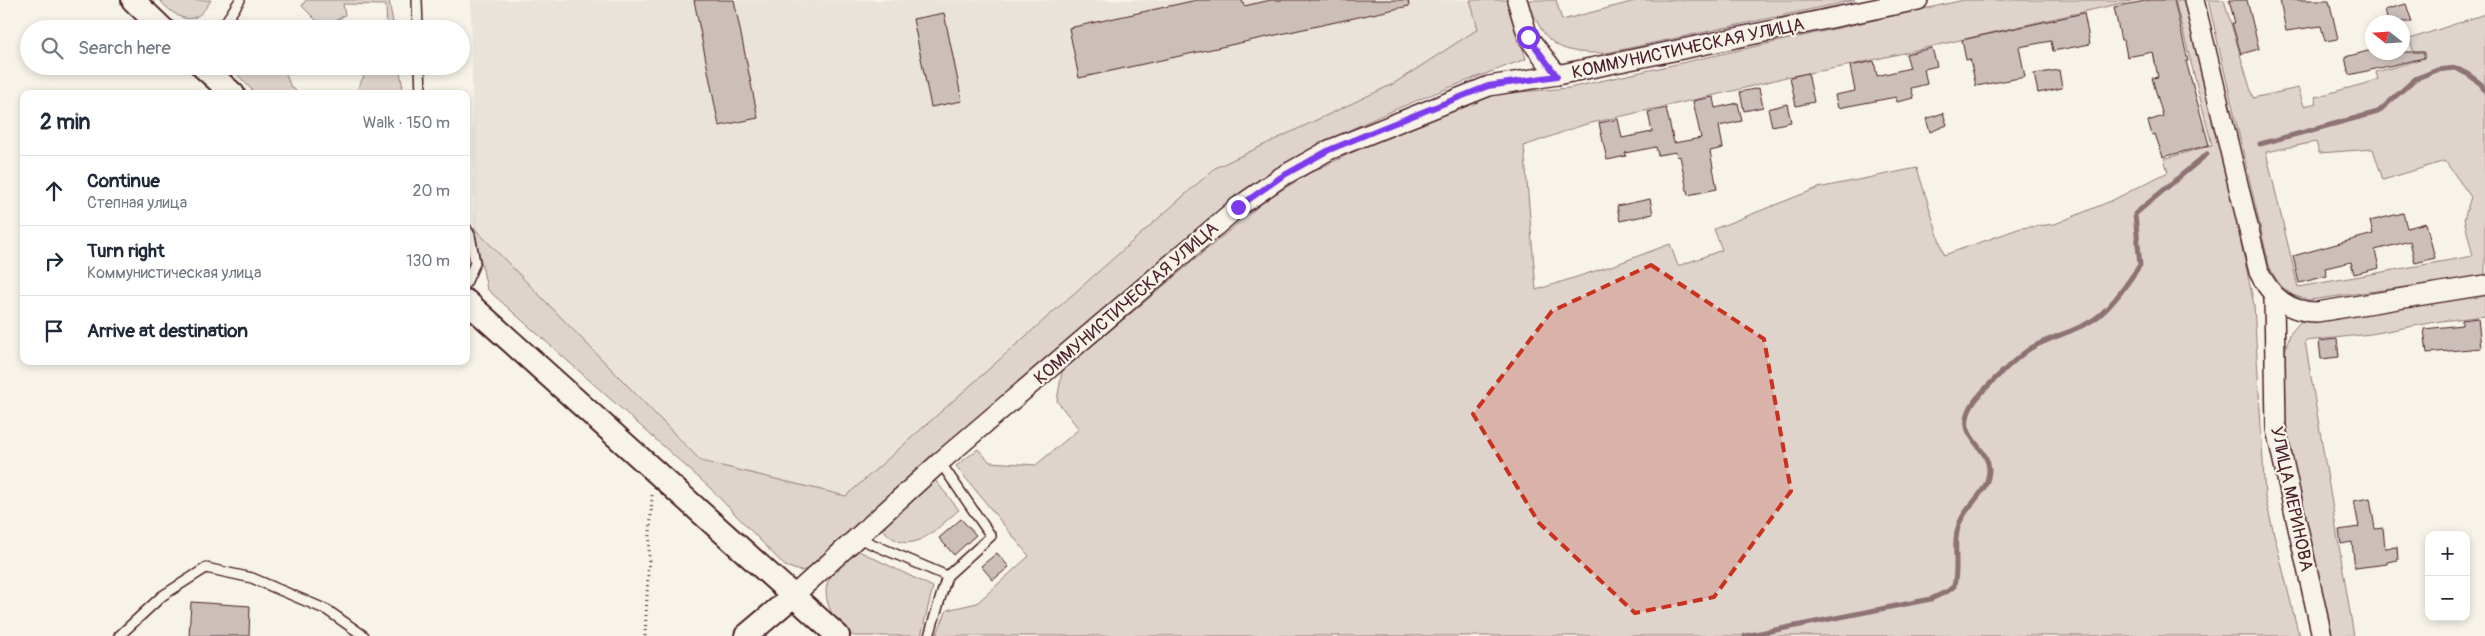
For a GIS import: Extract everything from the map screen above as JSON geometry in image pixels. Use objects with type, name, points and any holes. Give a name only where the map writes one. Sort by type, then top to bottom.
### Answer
[{"type":"street","points":[[133,0],[154,20]]},
{"type":"street","points":[[1517,0],[1528,37],[1557,76]]},
{"type":"street","name":"КОММУНИСТИЧЕСКАЯ УЛИЦА","points":[[746,636],[858,538],[940,462],[1238,207],[1281,177],[1329,150],[1488,86],[1557,76],[1918,0]]},
{"type":"street","points":[[2194,0],[2259,272],[2266,287],[2274,297],[2293,309],[2317,312],[2485,285]]},
{"type":"street","points":[[212,75],[229,90]]},
{"type":"street","name":"УЛИЦА МЕРИНОВА","points":[[2274,297],[2276,428],[2322,636]]},
{"type":"street","points":[[470,305],[838,636]]},
{"type":"lane","points":[[227,20],[240,0]]},
{"type":"lane","points":[[416,0],[417,20]]},
{"type":"lane","points":[[420,75],[421,90]]},
{"type":"lane","points":[[470,235],[475,263],[470,274]]},
{"type":"lane","points":[[928,636],[947,576],[991,536],[940,462]]},
{"type":"lane","points":[[858,538],[947,576]]},
{"type":"lane","points":[[119,636],[162,596],[206,568],[252,578],[327,610],[364,636]]},
{"type":"path","points":[[645,636],[652,493]]},
{"type":"highlighted area","points":[[1651,265],[1764,339],[1791,491],[1714,597],[1635,613],[1539,523],[1473,414],[1552,311]]},
{"type":"shaded area","points":[[159,0],[211,0],[198,15],[186,18],[173,12]]},
{"type":"shaded area","points":[[306,0],[389,0],[392,20],[387,20],[386,5],[343,4],[345,15],[337,20],[316,20],[302,6]]},
{"type":"shaded area","points":[[471,0],[1470,0],[1478,29],[1393,84],[1215,168],[846,496],[701,461],[474,228]]},
{"type":"shaded area","points":[[1470,0],[1508,0],[1526,59],[1380,116],[1309,151],[1242,191],[977,419],[813,568],[800,571],[785,566],[708,486],[487,289],[474,228],[701,461],[846,496],[1215,168],[1393,84],[1478,29]]},
{"type":"shaded area","points":[[1529,0],[1556,0],[1562,20],[1639,0],[1855,0],[1606,53],[1590,53],[1565,49],[1547,37],[1534,16]]},
{"type":"shaded area","points":[[1964,0],[2135,0],[1842,67],[1786,77],[1583,125],[1524,146],[1536,290],[1617,264],[1670,244],[1678,266],[1722,250],[1714,229],[1818,188],[1917,168],[1944,255],[2021,228],[2055,224],[2111,201],[2168,172],[2164,159],[2212,145],[2175,0],[2186,0],[2220,142],[2254,305],[2265,497],[2299,636],[936,636],[947,610],[977,603],[1029,556],[956,466],[978,449],[990,462],[1036,465],[1079,429],[1057,401],[1062,371],[1267,199],[1308,174],[1400,129],[1495,94],[1569,88]]},
{"type":"shaded area","points":[[2208,0],[2224,0],[2253,98],[2298,88],[2304,106],[2317,103],[2315,97],[2378,80],[2376,72],[2416,61],[2410,39],[2485,14],[2485,276],[2310,300],[2289,293],[2276,279],[2269,265]],"holes":[[[2316,142],[2319,153],[2373,149],[2383,180],[2445,161],[2471,197],[2464,219],[2473,256],[2298,287],[2266,152]]]},
{"type":"shaded area","points":[[238,75],[286,75],[290,85],[295,90],[252,90]]},
{"type":"shaded area","points":[[364,75],[401,75],[403,90],[357,90]]},
{"type":"shaded area","points":[[2485,295],[2485,316],[2441,321],[2371,334],[2305,341],[2354,636],[2325,636],[2302,524],[2281,389],[2282,365],[2290,334],[2300,322]]},
{"type":"shaded area","points":[[935,480],[959,510],[921,539],[901,542],[891,537],[881,527]]},
{"type":"shaded area","points":[[857,550],[933,587],[921,636],[854,636],[847,633],[835,620],[828,602],[827,585],[836,570]]},
{"type":"building","points":[[694,0],[734,0],[758,118],[719,126]]},
{"type":"building","points":[[1197,0],[1242,0],[1244,6],[1271,0],[1408,0],[1409,6],[1079,78],[1069,28]]},
{"type":"building","points":[[2150,0],[2174,0],[2188,61],[2186,61],[2209,145],[2163,157],[2155,134],[2152,135],[2148,121],[2163,116],[2152,78],[2158,77],[2153,52],[2127,57],[2124,40],[2121,40],[2114,7]]},
{"type":"building","points":[[2229,0],[2247,0],[2259,49],[2241,54],[2232,23],[2235,23]]},
{"type":"building","points":[[2280,0],[2329,0],[2338,39],[2325,41],[2321,26],[2286,31]]},
{"type":"building","points":[[2406,4],[2410,15],[2386,15],[2385,10]]},
{"type":"building","points":[[944,13],[962,101],[931,107],[913,19]]},
{"type":"building","points":[[2084,13],[2090,44],[2053,51],[2051,41],[2019,47],[2025,77],[1976,86],[1970,59],[1966,60],[1962,40]]},
{"type":"building","points":[[1932,48],[1937,66],[1924,69],[1927,84],[1911,88],[1914,98],[1897,102],[1896,97],[1838,108],[1835,95],[1855,91],[1850,66],[1874,61],[1877,76],[1910,68],[1906,54]]},
{"type":"building","points":[[2365,52],[2365,60],[2410,60],[2410,52],[2424,52],[2424,58],[2349,75],[2345,57]]},
{"type":"building","points":[[2059,70],[2062,88],[2038,93],[2034,74]]},
{"type":"building","points":[[1808,73],[1814,102],[1796,106],[1790,77]]},
{"type":"building","points":[[1759,88],[1763,107],[1744,111],[1740,92]]},
{"type":"building","points":[[1713,97],[1715,108],[1738,103],[1742,121],[1719,126],[1723,148],[1710,151],[1717,189],[1688,195],[1680,156],[1677,157],[1676,152],[1658,155],[1656,147],[1625,153],[1626,156],[1607,160],[1599,123],[1618,119],[1622,138],[1652,132],[1648,112],[1666,108],[1674,143],[1701,138],[1693,101]]},
{"type":"building","points":[[1787,104],[1791,122],[1772,126],[1768,109]]},
{"type":"building","points":[[1943,113],[1947,125],[1930,132],[1926,119]]},
{"type":"building","points":[[1650,199],[1653,214],[1620,221],[1617,206]]},
{"type":"building","points":[[2403,213],[2407,228],[2426,223],[2435,258],[2415,263],[2410,241],[2375,250],[2379,268],[2354,274],[2351,262],[2325,268],[2327,276],[2299,283],[2293,256],[2373,234],[2370,221]]},
{"type":"building","points":[[2478,318],[2481,348],[2427,353],[2424,329],[2462,325],[2462,320]]},
{"type":"building","points":[[2337,339],[2339,357],[2321,359],[2319,341]]},
{"type":"building","points":[[2370,498],[2375,529],[2383,528],[2385,548],[2397,547],[2398,560],[2387,562],[2387,564],[2355,568],[2352,542],[2341,544],[2339,530],[2359,527],[2354,501]]},
{"type":"building","points":[[961,519],[976,535],[954,555],[939,538]]},
{"type":"building","points":[[997,553],[1009,567],[993,580],[981,566]]},
{"type":"building","points":[[191,602],[250,606],[249,636],[189,636]]},
{"type":"waterway","points":[[2260,144],[2378,112],[2415,79],[2437,70],[2456,68],[2481,84],[2485,91]]},
{"type":"waterway","points":[[1745,636],[1931,599],[1954,586],[1958,526],[1983,490],[1989,469],[1984,453],[1969,433],[1967,417],[1971,407],[1989,385],[2031,348],[2086,324],[2106,309],[2119,295],[2140,265],[2135,214],[2207,154]]},
{"type":"route","points":[[1238,207],[1281,177],[1329,150],[1382,128],[1488,86],[1557,76],[1528,37]]}]
